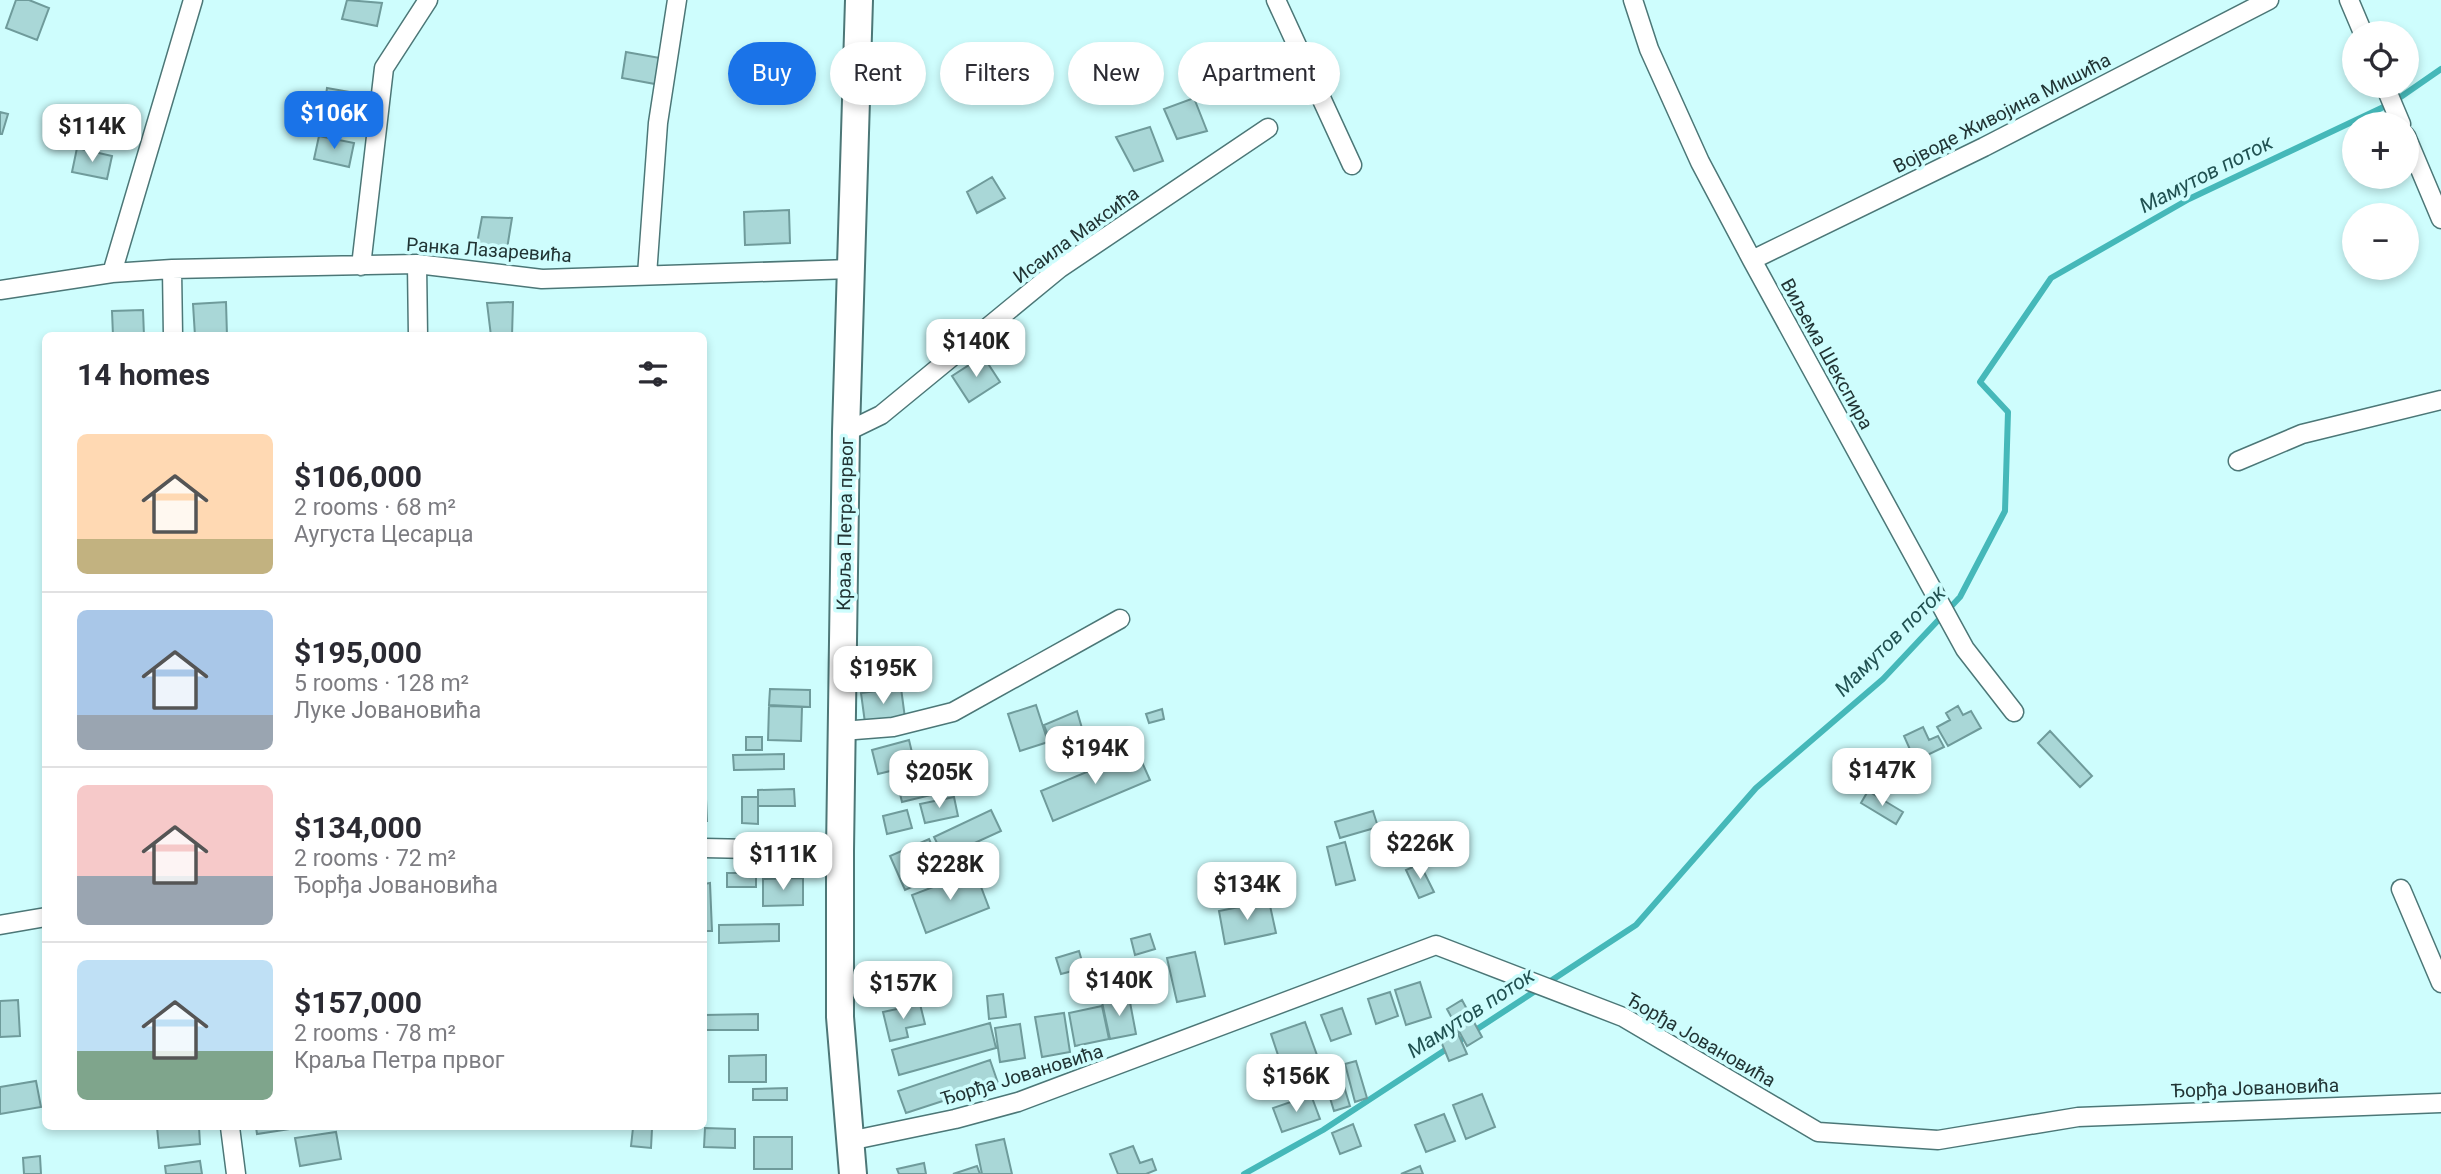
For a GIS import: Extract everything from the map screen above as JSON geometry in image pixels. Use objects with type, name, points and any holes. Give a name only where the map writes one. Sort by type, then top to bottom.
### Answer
[{"type":"street","points":[[111,273],[194,0]]},
{"type":"street","points":[[361,266],[384,68],[428,0]]},
{"type":"street","points":[[647,275],[658,123],[677,0]]},
{"type":"street","name":"Краља Петра првог","points":[[853,1174],[840,1017],[840,852],[846,432],[859,0]]},
{"type":"street","points":[[1276,0],[1352,165]]},
{"type":"street","name":"Виљема Шекспира","points":[[1633,0],[1650,49],[1700,162],[1752,260],[1965,649],[2014,712]]},
{"type":"street","name":"Војводе Живојина Мишића","points":[[1752,260],[1984,147],[2269,0]]},
{"type":"street","points":[[2348,0],[2358,21]]},
{"type":"street","name":"Исаила Максића","points":[[846,432],[881,415],[1060,268],[1268,128]]},
{"type":"street","points":[[2419,167],[2441,219]]},
{"type":"street","points":[[417,264],[418,332]]},
{"type":"street","name":"Ранка Лазаревића","points":[[0,290],[111,273],[172,269],[417,264],[542,279],[851,269]]},
{"type":"street","points":[[172,269],[173,332]]},
{"type":"street","points":[[2238,461],[2302,434],[2441,400]]},
{"type":"street","points":[[842,731],[893,727],[953,712],[1120,620]]},
{"type":"street","points":[[707,848],[840,852]]},
{"type":"street","points":[[2400,889],[2441,983]]},
{"type":"street","points":[[0,925],[42,918]]},
{"type":"street","name":"Ђорђа Јовановића","points":[[849,1141],[955,1119],[1030,1098],[1436,945],[1623,1017],[1818,1132],[1938,1140],[2078,1117],[2441,1103]]},
{"type":"street","points":[[230,1130],[236,1174]]},
{"type":"building","points":[[16,0],[29,0],[49,8],[37,40],[6,28]]},
{"type":"building","points":[[347,0],[382,3],[377,26],[342,19]]},
{"type":"building","points":[[626,52],[660,58],[655,84],[622,78]]},
{"type":"building","points":[[327,88],[361,94],[356,120],[323,115]]},
{"type":"building","points":[[1178,104],[1197,105],[1207,131],[1177,139],[1164,109]]},
{"type":"building","points":[[0,112],[8,114],[2,134],[0,134]]},
{"type":"building","points":[[1150,127],[1163,161],[1134,171],[1116,137]]},
{"type":"building","points":[[319,136],[354,143],[349,167],[314,159]]},
{"type":"building","points":[[77,148],[112,156],[107,179],[72,172]]},
{"type":"building","points":[[992,177],[1005,198],[977,213],[967,192]]},
{"type":"building","points":[[789,210],[790,243],[745,245],[744,212]]},
{"type":"building","points":[[482,217],[512,218],[507,249],[476,249]]},
{"type":"building","points":[[226,302],[227,332],[195,332],[193,304]]},
{"type":"building","points":[[513,302],[512,332],[491,332],[487,303]]},
{"type":"building","points":[[143,310],[144,332],[113,332],[112,311]]},
{"type":"building","points":[[983,356],[1000,382],[969,402],[952,376]]},
{"type":"building","points":[[901,688],[905,718],[865,723],[861,693]]},
{"type":"building","points":[[770,689],[810,690],[810,707],[769,705]]},
{"type":"building","points":[[1036,705],[1048,742],[1020,751],[1008,714]]},
{"type":"building","points":[[769,706],[802,707],[801,741],[768,740]]},
{"type":"building","points":[[1958,706],[1963,715],[1971,711],[1981,728],[1948,746],[1937,727],[1950,720],[1946,713]]},
{"type":"building","points":[[1162,709],[1164,719],[1149,723],[1146,714]]},
{"type":"building","points":[[1077,711],[1090,756],[1060,767],[1044,725]]},
{"type":"building","points":[[1923,727],[1929,740],[1938,736],[1944,747],[1915,761],[1904,736]]},
{"type":"building","points":[[2050,731],[2092,776],[2080,787],[2038,743]]},
{"type":"building","points":[[746,737],[762,737],[762,750],[746,750]]},
{"type":"building","points":[[909,740],[915,765],[878,774],[872,750]]},
{"type":"building","points":[[1137,751],[1150,780],[1053,821],[1041,791]]},
{"type":"building","points":[[784,754],[784,769],[734,770],[733,755]]},
{"type":"building","points":[[936,764],[943,792],[902,802],[895,774]]},
{"type":"building","points":[[794,789],[795,806],[758,806],[758,790]]},
{"type":"building","points":[[1868,791],[1903,812],[1896,824],[1861,803]]},
{"type":"building","points":[[742,797],[758,797],[758,824],[742,823]]},
{"type":"building","points":[[954,797],[958,816],[925,823],[920,804]]},
{"type":"building","points":[[907,810],[912,828],[887,834],[883,816]]},
{"type":"building","points":[[991,810],[1001,831],[944,857],[934,837]]},
{"type":"building","points":[[1373,811],[1378,827],[1340,838],[1335,822]]},
{"type":"building","points":[[929,839],[944,873],[905,890],[890,856]]},
{"type":"building","points":[[1345,842],[1355,880],[1336,885],[1327,847]]},
{"type":"building","points":[[1420,864],[1434,892],[1419,898],[1406,870]]},
{"type":"building","points":[[975,871],[989,908],[926,933],[912,895]]},
{"type":"building","points":[[727,873],[756,873],[756,887],[727,887]]},
{"type":"building","points":[[803,878],[803,905],[763,906],[763,879]]},
{"type":"building","points":[[710,883],[712,931],[707,931],[707,884]]},
{"type":"building","points":[[1269,901],[1276,933],[1225,944],[1219,911]]},
{"type":"building","points":[[779,924],[779,941],[719,943],[719,925]]},
{"type":"building","points":[[1150,934],[1155,949],[1135,955],[1131,939]]},
{"type":"building","points":[[1079,951],[1084,968],[1061,974],[1056,958]]},
{"type":"building","points":[[1195,952],[1205,996],[1177,1002],[1167,958]]},
{"type":"building","points":[[1420,982],[1431,1017],[1406,1025],[1395,990]]},
{"type":"building","points":[[1390,992],[1398,1016],[1376,1024],[1368,999]]},
{"type":"building","points":[[1003,994],[1006,1017],[989,1019],[987,996]]},
{"type":"building","points":[[1129,997],[1136,1034],[1110,1039],[1102,1002]]},
{"type":"building","points":[[18,1000],[20,1036],[0,1037],[0,1001]]},
{"type":"building","points":[[1462,1000],[1482,1037],[1467,1046],[1447,1009]]},
{"type":"building","points":[[920,1004],[925,1024],[906,1028],[908,1037],[890,1041],[883,1012]]},
{"type":"building","points":[[1102,1006],[1109,1039],[1075,1046],[1069,1013]]},
{"type":"building","points":[[1342,1008],[1351,1034],[1331,1041],[1321,1015]]},
{"type":"building","points":[[1064,1013],[1070,1052],[1042,1057],[1035,1017]]},
{"type":"building","points":[[758,1014],[758,1030],[707,1030],[707,1015]]},
{"type":"building","points":[[1305,1022],[1318,1058],[1283,1070],[1271,1034]]},
{"type":"building","points":[[990,1023],[996,1048],[899,1075],[892,1050]]},
{"type":"building","points":[[1020,1024],[1025,1058],[1000,1062],[995,1028]]},
{"type":"building","points":[[1455,1027],[1467,1054],[1449,1061],[1438,1034]]},
{"type":"building","points":[[766,1055],[766,1082],[729,1082],[729,1056]]},
{"type":"building","points":[[990,1060],[998,1083],[906,1113],[898,1091]]},
{"type":"building","points":[[1356,1061],[1367,1098],[1355,1102],[1345,1064]]},
{"type":"building","points":[[1342,1080],[1350,1106],[1334,1111],[1326,1085]]},
{"type":"building","points":[[36,1081],[41,1107],[0,1114],[0,1087]]},
{"type":"building","points":[[787,1088],[787,1100],[753,1100],[753,1089]]},
{"type":"building","points":[[1482,1094],[1495,1127],[1466,1139],[1453,1105]]},
{"type":"building","points":[[1311,1095],[1320,1119],[1282,1132],[1273,1108]]},
{"type":"building","points":[[1444,1114],[1455,1141],[1426,1152],[1415,1125]]},
{"type":"building","points":[[1353,1124],[1361,1146],[1340,1154],[1332,1133]]},
{"type":"building","points":[[707,1128],[735,1129],[735,1148],[704,1147]]},
{"type":"building","points":[[157,1130],[199,1130],[200,1144],[159,1148]]},
{"type":"building","points":[[256,1130],[284,1130],[257,1134]]},
{"type":"building","points":[[633,1130],[652,1130],[651,1148],[631,1146]]},
{"type":"building","points":[[336,1132],[341,1159],[300,1166],[295,1138]]},
{"type":"building","points":[[754,1137],[792,1137],[792,1169],[754,1169]]},
{"type":"building","points":[[1004,1139],[1012,1174],[982,1174],[976,1145]]},
{"type":"building","points":[[1133,1146],[1140,1163],[1152,1159],[1156,1170],[1146,1174],[1118,1174],[1110,1154]]},
{"type":"building","points":[[40,1156],[41,1174],[24,1174],[23,1158]]},
{"type":"building","points":[[200,1161],[202,1174],[166,1174],[165,1166]]},
{"type":"building","points":[[924,1163],[926,1174],[899,1174],[897,1169]]},
{"type":"building","points":[[977,1166],[980,1174],[953,1174]]},
{"type":"building","points":[[1420,1166],[1423,1174],[1401,1174]]},
{"type":"waterway","name":"Мамутов поток","points":[[1244,1174],[1323,1130],[1636,925],[1756,788],[1883,679],[1960,597],[2005,511],[2008,412],[1980,382],[2051,278],[2189,199],[2392,103],[2441,69]]}]
